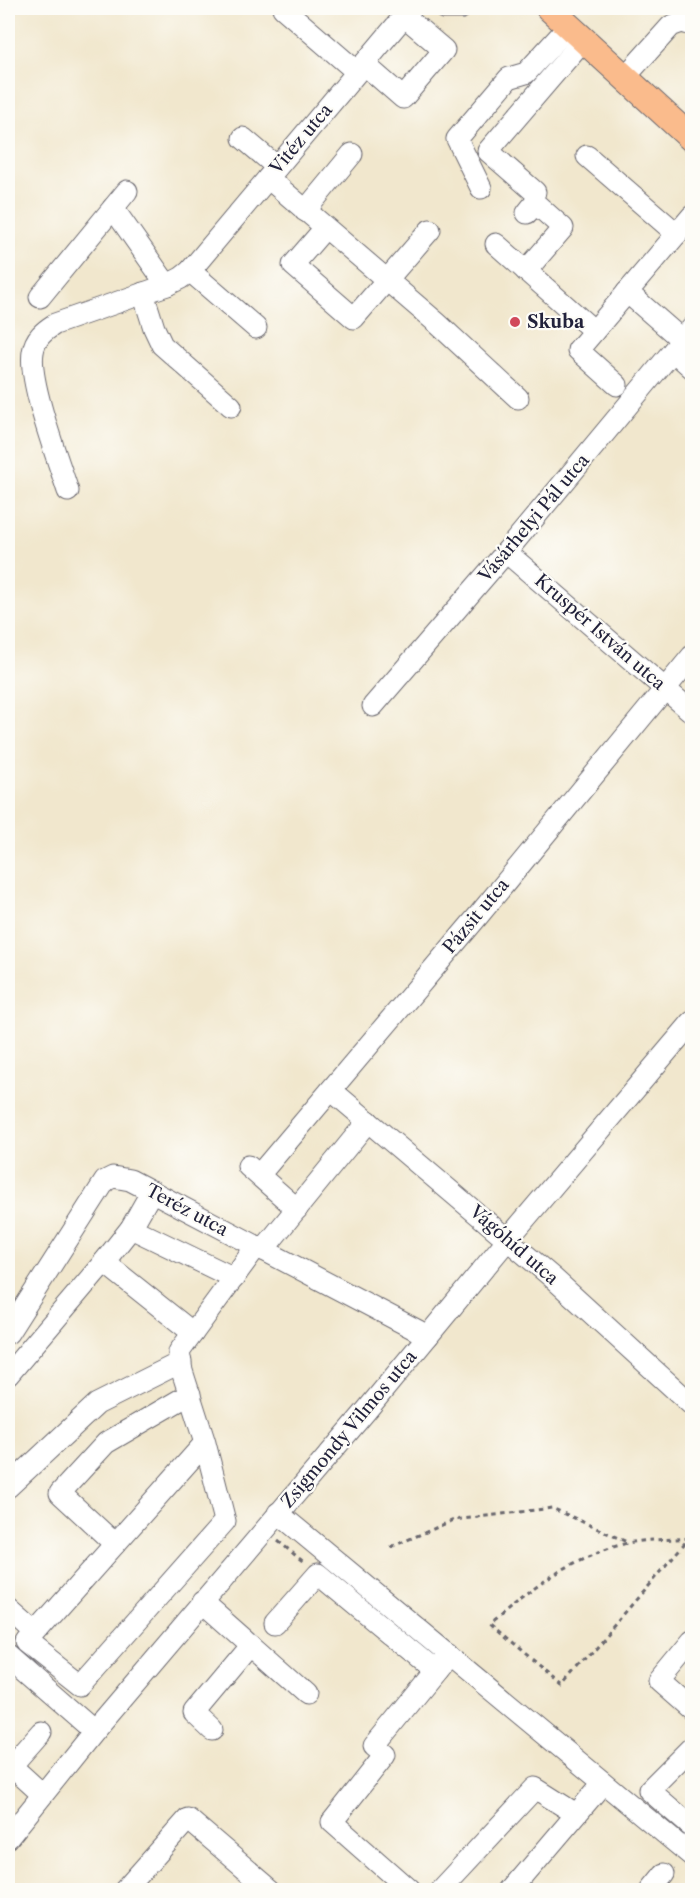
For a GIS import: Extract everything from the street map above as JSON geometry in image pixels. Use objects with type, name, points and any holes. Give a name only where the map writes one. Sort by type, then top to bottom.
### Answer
[{"type":"main road","points":[[549,8],[693,139]]},
{"type":"street","points":[[444,8],[461,8]]},
{"type":"street","points":[[296,11],[360,68],[403,98],[444,50],[407,12]]},
{"type":"street","name":"Vitéz utca","points":[[68,491],[35,383],[33,352],[44,330],[55,324],[156,289],[181,278],[190,271],[407,12]]},
{"type":"street","points":[[625,77],[671,26],[682,22],[693,25]]},
{"type":"street","points":[[482,188],[457,139],[509,78],[526,73],[576,32]]},
{"type":"street","points":[[535,192],[488,151],[576,32]]},
{"type":"street","points":[[243,138],[305,211],[436,322],[518,398]]},
{"type":"street","points":[[305,211],[352,154]]},
{"type":"street","points":[[587,156],[677,234]]},
{"type":"street","points":[[40,297],[128,190]]},
{"type":"street","points":[[526,271],[563,228],[535,203],[527,213]]},
{"type":"street","points":[[113,208],[156,289],[154,328],[162,345],[231,406]]},
{"type":"street","points":[[617,385],[578,350],[693,216]]},
{"type":"street","points":[[325,228],[293,265],[354,318],[430,230]]},
{"type":"street","points":[[496,244],[594,331]]},
{"type":"street","points":[[190,271],[256,328]]},
{"type":"street","points":[[627,292],[682,340],[693,368]]},
{"type":"street","name":"Vásárhelyi Pál utca","points":[[373,706],[506,552],[682,340]]},
{"type":"street","name":"Kruspér István utca","points":[[506,552],[693,712]]},
{"type":"street","name":"Pázsit utca","points":[[297,1209],[253,1171],[331,1090],[693,656]]},
{"type":"street","name":"Zsigmondy Vilmos utca","points":[[8,1838],[202,1602],[693,1022]]},
{"type":"street","name":"Vágóhíd utca","points":[[331,1090],[508,1239],[693,1405]]},
{"type":"street","points":[[205,1443],[27,1643],[80,1685],[225,1521],[205,1443],[179,1352],[234,1278],[297,1209],[368,1121]]},
{"type":"street","name":"Teréz utca","points":[[8,1333],[105,1181],[113,1177],[130,1180],[152,1191],[428,1336]]},
{"type":"street","points":[[8,1375],[131,1228],[152,1191]]},
{"type":"street","points":[[131,1228],[234,1278]]},
{"type":"street","points":[[104,1262],[193,1333]]},
{"type":"street","points":[[11,1476],[96,1404],[181,1362]]},
{"type":"street","points":[[115,1544],[60,1493],[106,1443],[190,1394]]},
{"type":"street","points":[[271,1521],[332,1557],[693,1856]]},
{"type":"street","points":[[275,1623],[332,1557]]},
{"type":"street","points":[[318,1574],[435,1671]]},
{"type":"street","points":[[202,1602],[306,1694]]},
{"type":"street","points":[[8,1609],[35,1633]]},
{"type":"street","points":[[693,1641],[659,1681],[693,1710]]},
{"type":"street","points":[[212,1730],[194,1713],[251,1645]]},
{"type":"street","points":[[409,1890],[332,1822],[385,1755],[374,1746],[448,1654]]},
{"type":"street","points":[[8,1656],[94,1731]]},
{"type":"street","points":[[41,1732],[9,1765],[42,1794]]},
{"type":"street","points":[[634,1808],[693,1747]]},
{"type":"street","points":[[512,1890],[603,1783]]},
{"type":"street","points":[[440,1890],[535,1788],[576,1814]]},
{"type":"street","points":[[649,1790],[693,1827]]},
{"type":"street","points":[[125,1890],[188,1819],[271,1890]]},
{"type":"path","points":[[391,1546],[454,1520],[552,1508],[629,1543]]},
{"type":"path","points":[[271,1521],[318,1574]]},
{"type":"path","points":[[689,1538],[629,1543],[571,1564],[530,1590],[489,1625],[562,1686],[689,1538],[693,1533]]},
{"type":"place","name":"Skuba","points":[[515,322]]}]
